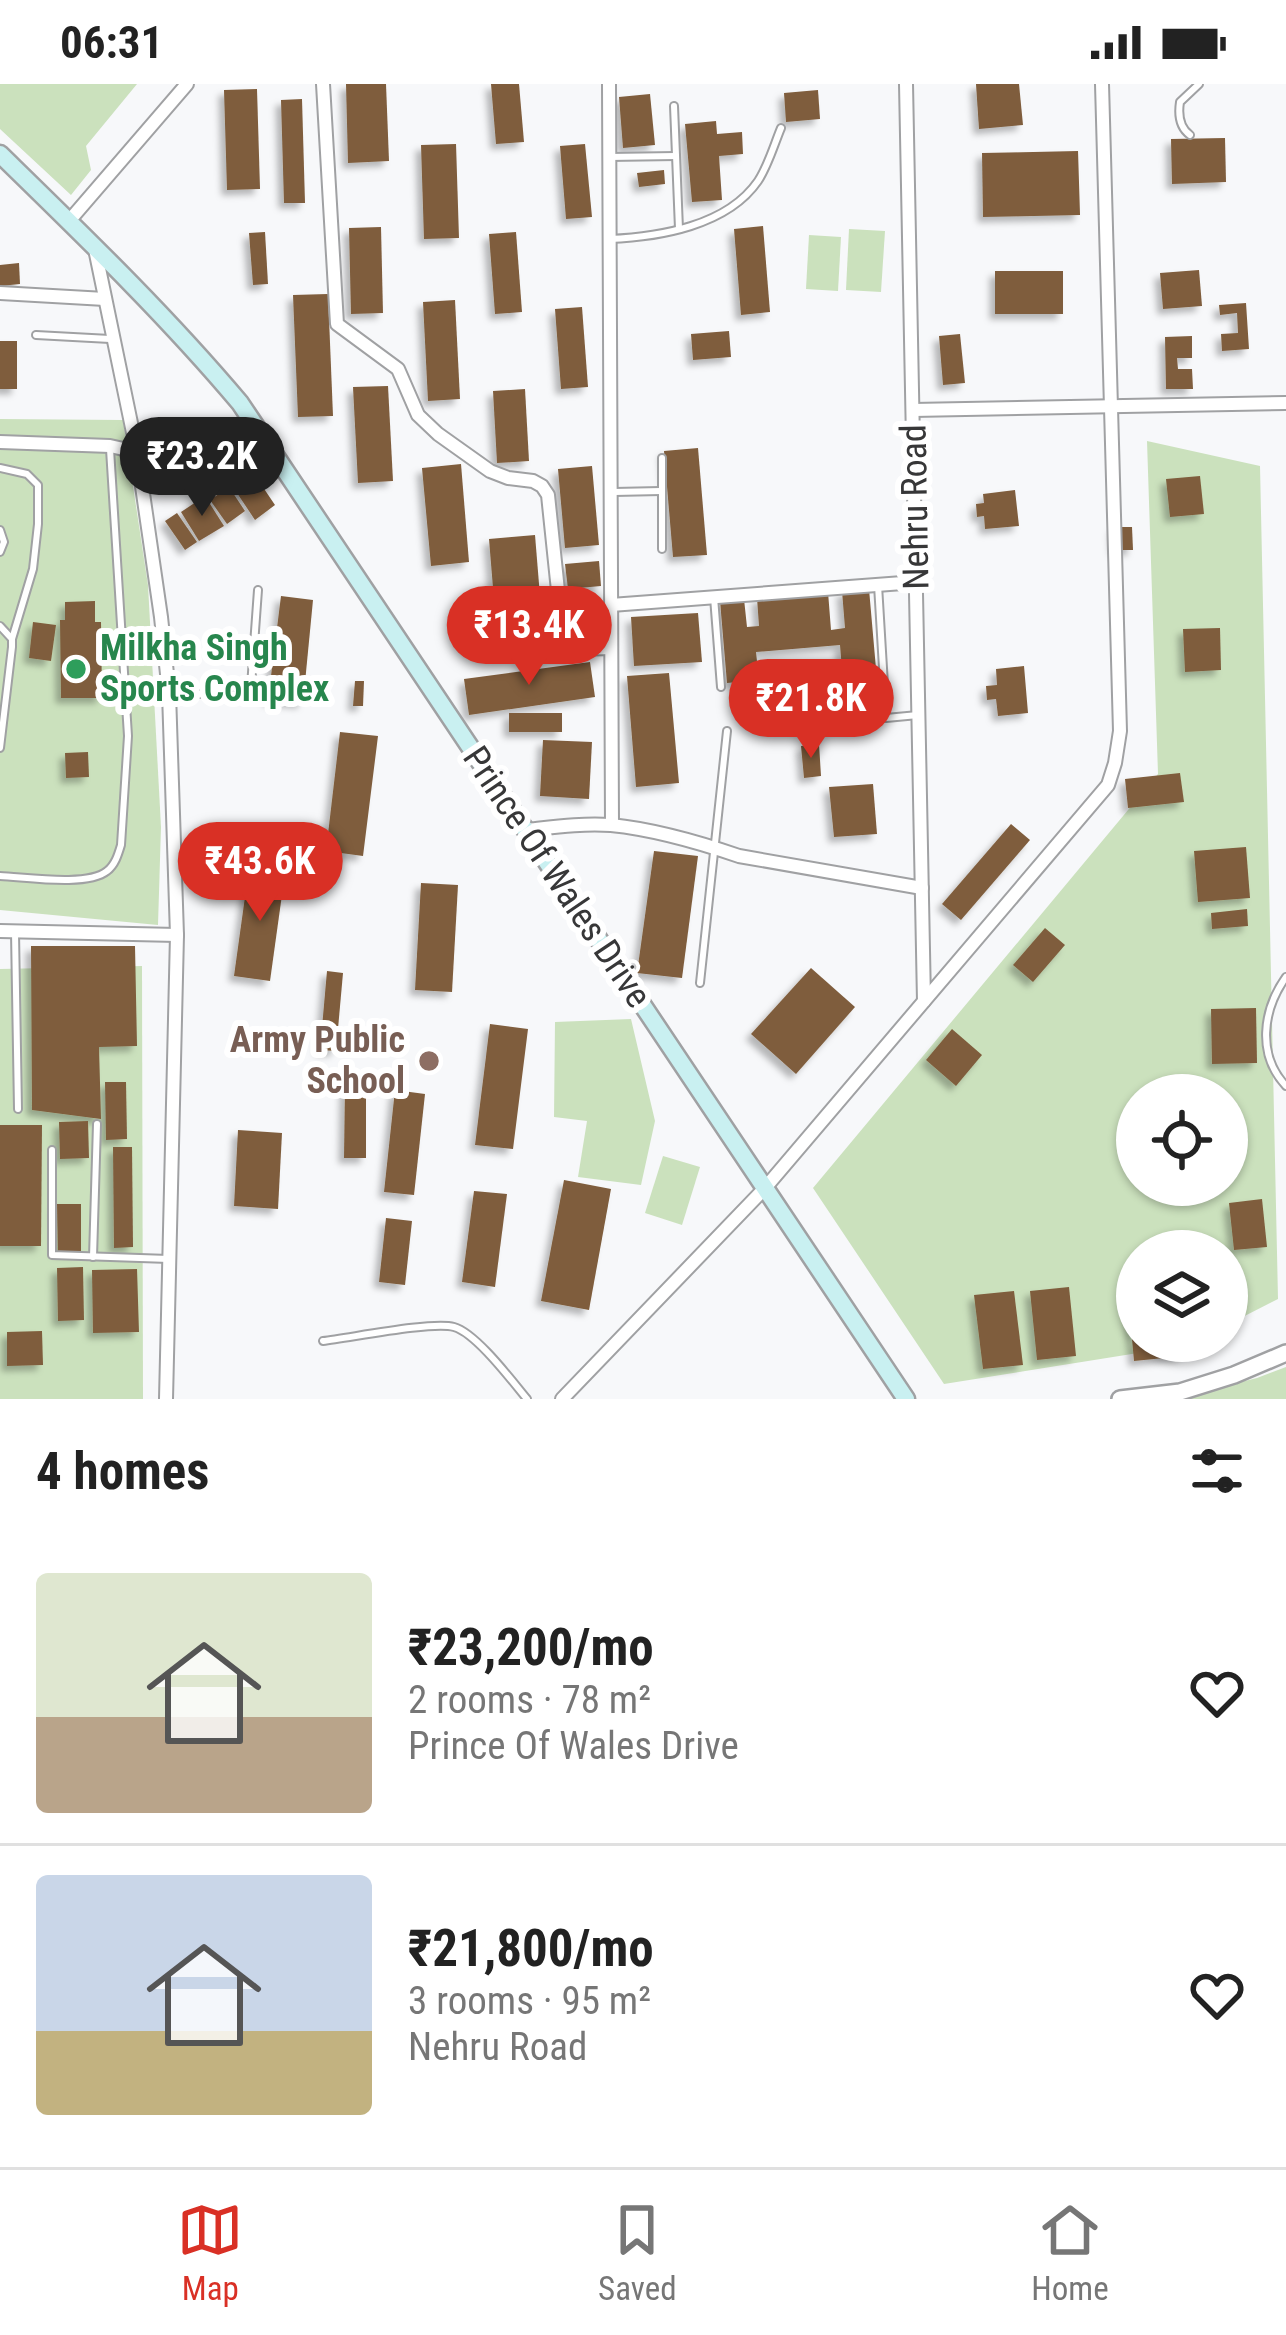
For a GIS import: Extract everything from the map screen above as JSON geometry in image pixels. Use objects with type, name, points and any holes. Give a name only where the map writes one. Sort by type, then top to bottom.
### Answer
[{"type":"main road","name":"Prince Of Wales Drive","points":[[0,154],[204,360],[241,404],[906,1399]]},
{"type":"street","points":[[69,221],[187,84]]},
{"type":"street","points":[[322,84],[337,324],[398,369],[418,415],[438,434],[490,471],[542,486],[551,505],[564,648]]},
{"type":"street","points":[[609,84],[612,825]]},
{"type":"street","name":"Nehru Road","points":[[906,84],[925,1003]]},
{"type":"street","points":[[562,1399],[765,1188],[1108,785],[1120,731],[1102,84]]},
{"type":"street","points":[[94,246],[137,452],[169,692],[177,935],[166,1399]]},
{"type":"street","points":[[0,293],[105,299]]},
{"type":"street","points":[[913,410],[1286,403]]},
{"type":"street","points":[[6,442],[110,446],[137,452]]},
{"type":"street","points":[[611,605],[916,583]]},
{"type":"street","points":[[514,651],[611,648]]},
{"type":"street","points":[[526,830],[612,825],[739,856],[922,888]]},
{"type":"street","points":[[7,932],[177,935]]},
{"type":"street","points":[[1120,1399],[1180,1392],[1234,1376],[1286,1353]]},
{"type":"lane","points":[[1190,135],[1180,121],[1180,102],[1199,84]]},
{"type":"lane","points":[[674,106],[679,230]]},
{"type":"lane","points":[[609,239],[679,230],[728,210],[760,179],[781,128]]},
{"type":"lane","points":[[609,157],[676,156]]},
{"type":"lane","points":[[35,335],[114,339]]},
{"type":"lane","points":[[0,452],[6,442]]},
{"type":"lane","points":[[0,876],[81,880],[98,876],[116,861],[122,845],[128,736],[110,446]]},
{"type":"lane","points":[[662,458],[662,549]]},
{"type":"lane","points":[[0,468],[27,474],[38,485],[34,569],[12,639],[0,748]]},
{"type":"lane","points":[[610,492],[661,491]]},
{"type":"lane","points":[[0,530],[4,542],[0,552]]},
{"type":"lane","points":[[878,585],[886,718],[919,715]]},
{"type":"lane","points":[[169,692],[247,693],[258,590]]},
{"type":"lane","points":[[714,597],[722,687]]},
{"type":"lane","points":[[0,626],[12,639]]},
{"type":"lane","points":[[700,983],[728,731]]},
{"type":"lane","points":[[7,932],[17,1108]]},
{"type":"lane","points":[[1286,977],[1265,1024],[1270,1063],[1286,1086]]},
{"type":"lane","points":[[93,1257],[97,1124]]},
{"type":"lane","points":[[52,1150],[52,1255],[169,1259]]},
{"type":"lane","points":[[323,1341],[438,1326],[458,1328],[496,1361],[527,1399]]},
{"type":"green space","points":[[0,84],[137,84],[86,146],[91,170],[71,195],[0,129]]},
{"type":"green space","points":[[849,229],[885,231],[881,292],[846,290]]},
{"type":"green space","points":[[809,235],[841,237],[838,291],[806,289]]},
{"type":"green space","name":"Milkha Singh Sports Complex","points":[[0,419],[123,420],[148,585],[161,827],[158,925],[0,910]]},
{"type":"green space","points":[[1147,441],[1260,466],[1278,1299],[1248,1314],[1248,1230],[1116,1230],[1116,1357],[944,1384],[813,1188],[1158,774]]},
{"type":"green space","points":[[142,966],[143,1399],[0,1399],[0,969]]},
{"type":"green space","points":[[631,1019],[655,1121],[641,1185],[578,1177],[587,1121],[554,1117],[555,1022]]},
{"type":"green space","points":[[663,1156],[700,1167],[682,1225],[645,1213]]},
{"type":"green space","points":[[1286,1367],[1286,1399],[1172,1399],[1257,1378]]},
{"type":"building","points":[[346,84],[386,84],[389,161],[348,163]]},
{"type":"building","points":[[491,84],[519,84],[524,142],[496,144]]},
{"type":"building","points":[[976,84],[1019,84],[1023,125],[979,129]]},
{"type":"building","points":[[257,89],[260,189],[227,190],[224,90]]},
{"type":"building","points":[[818,90],[820,119],[786,122],[784,93]]},
{"type":"building","points":[[650,94],[655,145],[623,148],[619,97]]},
{"type":"building","points":[[302,99],[305,203],[284,203],[281,100]]},
{"type":"building","points":[[716,121],[717,134],[742,132],[743,154],[719,156],[722,200],[692,202],[685,124]]},
{"type":"building","points":[[1225,138],[1226,182],[1172,184],[1171,139]]},
{"type":"building","points":[[456,144],[459,238],[424,239],[421,145]]},
{"type":"building","points":[[585,144],[592,217],[566,219],[560,146]]},
{"type":"building","points":[[1078,151],[1080,215],[983,217],[982,153]]},
{"type":"building","points":[[664,170],[665,184],[639,187],[637,173]]},
{"type":"building","points":[[763,226],[770,312],[741,315],[734,229]]},
{"type":"building","points":[[381,227],[383,313],[351,314],[349,228]]},
{"type":"building","points":[[265,232],[268,284],[253,285],[249,233]]},
{"type":"building","points":[[516,232],[522,312],[495,314],[489,234]]},
{"type":"building","points":[[19,263],[20,284],[0,286],[0,265]]},
{"type":"building","points":[[1199,270],[1202,306],[1163,309],[1160,273]]},
{"type":"building","points":[[995,271],[1063,271],[1063,314],[995,314]]},
{"type":"building","points":[[328,294],[333,416],[298,417],[293,295]]},
{"type":"building","points":[[455,300],[460,399],[428,401],[423,302]]},
{"type":"building","points":[[1246,303],[1249,349],[1222,351],[1221,334],[1238,333],[1237,313],[1220,315],[1219,305]]},
{"type":"building","points":[[582,307],[588,387],[561,389],[555,309]]},
{"type":"building","points":[[729,331],[731,357],[693,360],[691,334]]},
{"type":"building","points":[[960,334],[965,383],[943,385],[939,336]]},
{"type":"building","points":[[1192,336],[1192,358],[1177,358],[1178,369],[1192,369],[1193,389],[1166,389],[1165,337]]},
{"type":"building","points":[[0,341],[17,341],[17,389],[0,389]]},
{"type":"building","points":[[388,386],[393,481],[358,483],[353,387]]},
{"type":"building","points":[[525,389],[529,461],[497,463],[493,391]]},
{"type":"building","points":[[213,439],[232,465],[238,461],[247,474],[252,471],[275,505],[255,520],[229,481],[216,490],[191,455]]},
{"type":"building","points":[[698,448],[707,555],[673,557],[664,451]]},
{"type":"building","points":[[461,464],[469,562],[431,566],[422,468]]},
{"type":"building","points":[[592,466],[599,545],[565,548],[558,469]]},
{"type":"building","points":[[1200,476],[1204,514],[1170,517],[1166,479]]},
{"type":"building","points":[[229,487],[245,511],[227,524],[210,500]]},
{"type":"building","points":[[1015,490],[1019,526],[985,529],[976,504],[984,503],[983,494]]},
{"type":"building","points":[[205,496],[224,526],[199,541],[181,512]]},
{"type":"building","points":[[177,513],[197,542],[185,550],[165,521]]},
{"type":"building","points":[[1114,527],[1132,527],[1133,550],[1115,550]]},
{"type":"building","points":[[535,535],[543,633],[497,637],[489,539]]},
{"type":"building","points":[[599,561],[601,586],[568,589],[565,564]]},
{"type":"building","points":[[869,589],[879,703],[845,706],[840,645],[756,652],[759,680],[727,683],[720,601],[744,599],[747,627],[759,626],[757,598],[828,592],[831,630],[845,628],[842,591]]},
{"type":"building","points":[[281,596],[313,600],[303,703],[268,700]]},
{"type":"building","points":[[95,601],[95,622],[101,622],[102,698],[61,698],[60,620],[65,620],[65,602]]},
{"type":"building","points":[[698,613],[702,662],[634,666],[631,617]]},
{"type":"building","points":[[585,617],[587,635],[570,637],[568,618]]},
{"type":"building","points":[[33,622],[56,625],[51,661],[29,658]]},
{"type":"building","points":[[1220,628],[1221,670],[1185,672],[1183,629]]},
{"type":"building","points":[[590,662],[595,697],[469,715],[464,679]]},
{"type":"building","points":[[1024,666],[1028,713],[998,716],[996,699],[987,700],[986,686],[997,685],[996,669]]},
{"type":"building","points":[[669,673],[679,783],[636,787],[627,676]]},
{"type":"building","points":[[355,681],[364,681],[363,706],[353,706]]},
{"type":"building","points":[[509,713],[562,713],[562,732],[509,732]]},
{"type":"building","points":[[340,732],[378,736],[363,856],[326,851]]},
{"type":"building","points":[[543,740],[592,742],[589,799],[540,796]]},
{"type":"building","points":[[819,744],[821,776],[804,778],[801,746]]},
{"type":"building","points":[[88,752],[89,777],[66,778],[65,753]]},
{"type":"building","points":[[1180,773],[1184,802],[1128,808],[1125,779]]},
{"type":"building","points":[[873,784],[877,834],[834,837],[829,787]]},
{"type":"building","points":[[1011,824],[1030,840],[961,920],[942,904]]},
{"type":"building","points":[[1246,847],[1250,898],[1198,902],[1194,851]]},
{"type":"building","points":[[654,851],[698,856],[682,978],[637,973]]},
{"type":"building","points":[[249,868],[285,873],[270,981],[234,976]]},
{"type":"building","points":[[421,883],[458,885],[452,992],[415,990]]},
{"type":"building","points":[[1247,909],[1248,926],[1212,929],[1211,913]]},
{"type":"building","points":[[1045,928],[1065,945],[1033,982],[1013,965]]},
{"type":"building","points":[[31,946],[135,946],[137,1046],[99,1047],[101,1119],[32,1110]]},
{"type":"building","points":[[811,968],[855,1007],[796,1074],[751,1034]]},
{"type":"building","points":[[327,971],[343,973],[336,1051],[320,1050]]},
{"type":"building","points":[[1256,1008],[1257,1063],[1212,1064],[1211,1009]]},
{"type":"building","points":[[490,1024],[528,1029],[513,1149],[475,1145]]},
{"type":"building","points":[[952,1029],[982,1055],[956,1086],[926,1060]]},
{"type":"building","points":[[105,1082],[126,1082],[127,1139],[106,1140]]},
{"type":"building","points":[[345,1087],[366,1087],[366,1158],[344,1158]]},
{"type":"building","points":[[395,1090],[425,1094],[414,1195],[384,1192]]},
{"type":"building","points":[[88,1121],[89,1158],[60,1159],[59,1122]]},
{"type":"building","points":[[0,1125],[42,1125],[41,1246],[0,1246]]},
{"type":"building","points":[[238,1130],[282,1133],[278,1209],[234,1206]]},
{"type":"building","points":[[113,1147],[132,1147],[133,1247],[114,1248]]},
{"type":"building","points":[[564,1180],[611,1189],[589,1310],[541,1301]]},
{"type":"building","points":[[474,1191],[507,1194],[495,1287],[462,1282]]},
{"type":"building","points":[[1262,1199],[1267,1247],[1248,1249],[1248,1230],[1232,1230],[1229,1206],[1248,1206],[1248,1201]]},
{"type":"building","points":[[57,1204],[81,1204],[81,1251],[58,1251]]},
{"type":"building","points":[[386,1218],[412,1221],[405,1285],[379,1282]]},
{"type":"building","points":[[83,1267],[84,1320],[58,1321],[57,1268]]},
{"type":"building","points":[[137,1269],[139,1332],[93,1333],[92,1270]]},
{"type":"building","points":[[1069,1287],[1076,1356],[1037,1360],[1030,1291]]},
{"type":"building","points":[[1014,1291],[1023,1365],[983,1369],[974,1295]]},
{"type":"building","points":[[42,1331],[43,1365],[7,1366],[7,1332]]},
{"type":"place","name":"Milkha Singh Sports Complex","points":[[76,669]]},
{"type":"place","name":"Army Public School","points":[[429,1061]]}]
